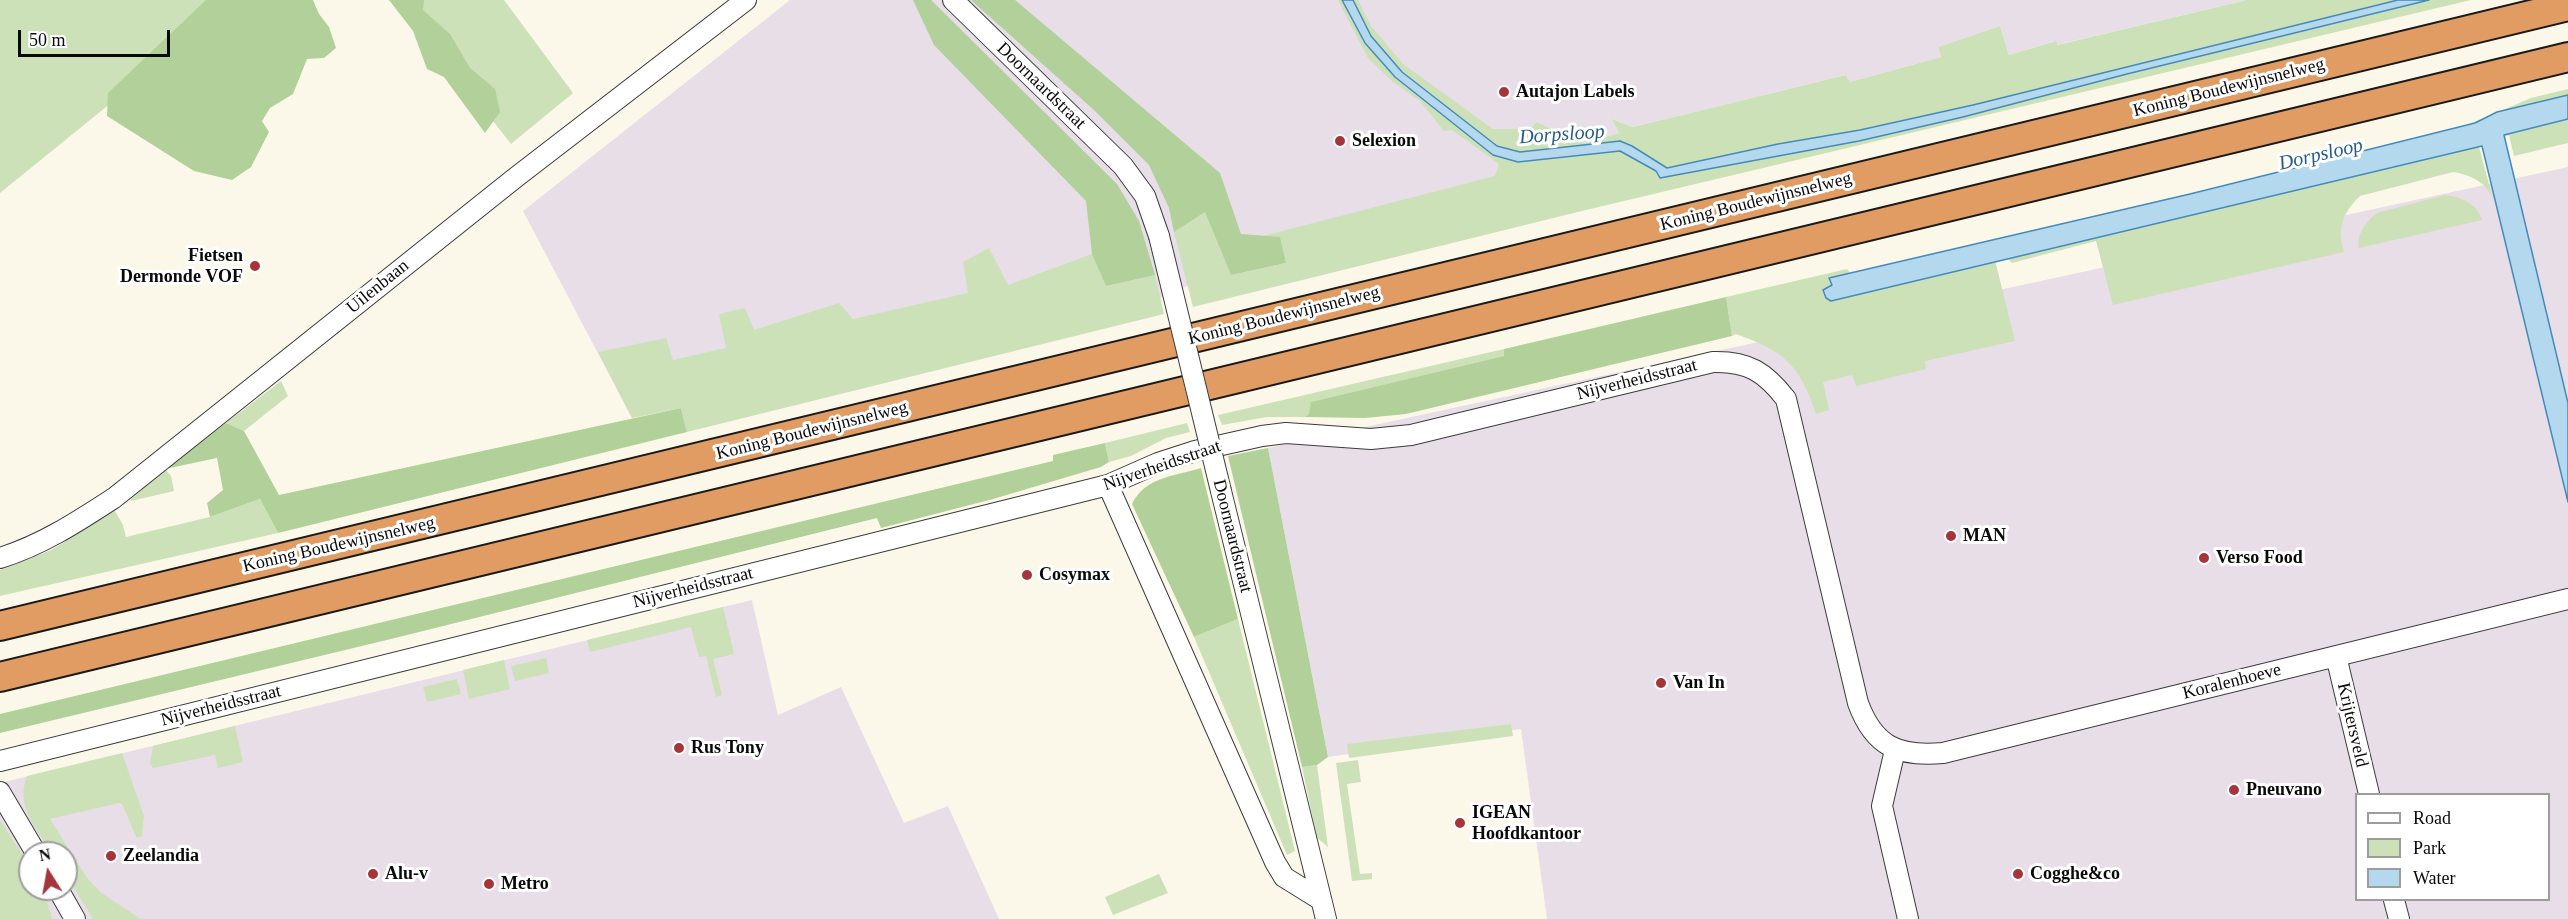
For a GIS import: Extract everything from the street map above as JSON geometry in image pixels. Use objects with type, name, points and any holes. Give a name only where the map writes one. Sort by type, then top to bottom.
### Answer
[{"type":"highway","name":"Koning Boudewijnsnelweg","points":[[0,626],[2568,6]]},
{"type":"highway","points":[[0,677],[2568,57]]},
{"type":"street","name":"Uilenbaan","points":[[0,558],[51,537],[114,498],[498,192],[746,0]]},
{"type":"street","name":"Doornaardstraat","points":[[953,0],[1123,166],[1145,196],[1159,236],[1323,910]]},
{"type":"street","name":"Nijverheidsstraat","points":[[0,761],[1108,485],[1158,463],[1195,451],[1262,436],[1286,434],[1371,439],[1411,435],[1713,362],[1732,362],[1755,369],[1774,383],[1786,399],[1858,703],[1866,723],[1878,737],[1895,750]]},
{"type":"street","name":"Doornaardstraat","points":[[1108,485],[1275,862],[1284,877],[1323,910]]},
{"type":"street","name":"Koralenhoeve","points":[[1895,750],[1919,755],[1943,753],[2568,599]]},
{"type":"street","name":"Krijtersveld","points":[[2336,656],[2369,793]]},
{"type":"street","points":[[1895,750],[1882,806],[1908,919]]},
{"type":"street","points":[[0,792],[29,841]]},
{"type":"street","points":[[64,901],[71,916]]},
{"type":"street","points":[[2394,901],[2398,919]]},
{"type":"shaded area","points":[[790,0],[2247,0],[2056,45],[2055,41],[2009,55],[2000,26],[1938,47],[1941,57],[1850,82],[1846,75],[1633,127],[1613,119],[1619,133],[1584,143],[1537,122],[1576,193],[1187,286],[1142,306],[632,418],[523,211]]},
{"type":"shaded area","points":[[2568,167],[2568,919],[1547,919],[1521,729],[1328,757],[1268,448]]},
{"type":"shaded area","points":[[752,600],[778,715],[841,687],[904,823],[948,806],[999,919],[0,919],[0,783]]},
{"type":"green space","points":[[0,0],[238,0],[0,193]]},
{"type":"green space","points":[[206,0],[313,0],[319,14],[329,27],[336,48],[324,58],[307,59],[293,94],[270,108],[262,121],[269,132],[251,167],[232,180],[194,171],[107,116],[108,93]]},
{"type":"green space","points":[[389,0],[424,0],[423,10],[450,34],[470,68],[495,89],[500,112],[485,133],[444,77],[427,69],[413,31]]},
{"type":"green space","points":[[398,0],[504,0],[573,93],[511,144]]},
{"type":"green space","points":[[913,0],[931,0],[1117,184],[1139,221],[1155,275],[1106,286],[1092,254],[1086,201],[934,45]]},
{"type":"green space","points":[[971,0],[1015,0],[1220,173],[1241,234],[1280,237],[1286,263],[1231,275],[1205,212],[1174,232],[1169,208],[1149,165],[1095,111]]},
{"type":"green space","points":[[1338,0],[1358,0],[1371,26],[1403,64],[1493,129],[1530,129],[1537,122],[1584,143],[1619,133],[1612,119],[1633,127],[1846,75],[1850,82],[1941,57],[1938,47],[2000,26],[2009,55],[2056,41],[2057,45],[2247,0],[2471,0],[1586,210],[1193,307],[1174,232],[1205,212],[1231,275],[1286,263],[1280,237],[1263,236],[1495,176],[1499,164],[1452,130],[1444,131],[1420,101],[1393,82],[1368,58]]},
{"type":"green space","points":[[2568,89],[2568,143],[2514,156],[2509,135],[2479,147],[2493,199],[2477,180],[2453,172],[2360,196],[2345,215],[2341,228],[2344,252],[2113,305],[2096,241],[2012,263],[2006,257],[1995,260],[2015,341],[1925,361],[1926,369],[1856,386],[1852,375],[1823,382],[1829,410],[1816,414],[1804,383],[1788,362],[1753,340],[1736,334],[1732,336],[1726,297],[1847,269],[1851,274],[2453,131],[2531,98]]},
{"type":"green space","points":[[2445,195],[2468,202],[2480,214],[2482,220],[2359,248],[2361,233],[2377,213]]},
{"type":"green space","points":[[989,248],[1008,285],[1092,254],[1106,286],[1155,275],[1164,314],[687,432],[681,408],[632,418],[598,352],[666,338],[673,360],[726,348],[719,314],[745,308],[754,330],[839,303],[853,319],[968,293],[963,262]]},
{"type":"green space","points":[[1726,297],[1732,336],[1406,414],[1365,418],[1305,417],[1309,414],[1311,402],[1504,356],[1504,349]]},
{"type":"green space","points":[[1504,349],[1505,356],[1312,402],[1309,415],[1305,417],[1267,417],[1222,425],[1218,415]]},
{"type":"green space","points":[[281,381],[288,396],[244,431],[226,423]]},
{"type":"green space","points":[[681,408],[687,432],[278,533],[260,499],[210,517],[207,503],[223,490],[217,458],[165,469],[226,423],[244,431],[279,495]]},
{"type":"green space","points":[[1187,423],[1190,432],[1166,438],[1131,456],[1109,462],[1105,443]]},
{"type":"green space","points":[[1105,443],[1109,462],[1101,467],[993,499],[881,528],[877,518],[391,639],[0,733],[0,714],[1053,461],[1053,455]]},
{"type":"green space","points":[[1268,448],[1328,757],[1317,765],[1302,767],[1228,456]]},
{"type":"green space","points":[[1201,468],[1238,619],[1194,637],[1132,504],[1145,488],[1153,483]]},
{"type":"green space","points":[[165,469],[171,476],[174,491],[131,501],[131,499]]},
{"type":"green space","points":[[260,499],[278,533],[0,596],[0,570],[51,550],[115,511],[123,525],[126,537],[210,517]]},
{"type":"green space","points":[[723,607],[734,654],[713,659],[722,695],[716,697],[706,656],[699,657],[691,627],[590,652],[587,640]]},
{"type":"green space","points":[[1238,619],[1295,851],[1287,855],[1194,637]]},
{"type":"green space","points":[[546,658],[549,673],[515,681],[511,666]]},
{"type":"green space","points":[[504,660],[510,689],[469,699],[463,670]]},
{"type":"green space","points":[[457,679],[461,694],[427,702],[423,687]]},
{"type":"green space","points":[[1511,724],[1513,736],[1349,758],[1347,744]]},
{"type":"green space","points":[[235,726],[243,762],[218,768],[215,755],[153,768],[150,763],[153,746]]},
{"type":"green space","points":[[122,753],[144,816],[142,836],[137,838],[122,804],[119,803],[50,819],[64,841],[44,841],[25,807],[24,787],[27,776]]},
{"type":"green space","points":[[1358,760],[1361,782],[1347,784],[1360,874],[1372,873],[1372,879],[1352,881],[1336,763]]},
{"type":"green space","points":[[1317,765],[1328,847],[1317,838],[1302,767]]},
{"type":"green space","points":[[0,820],[18,848],[18,901],[47,901],[52,919],[0,919]]},
{"type":"green space","points":[[78,864],[100,892],[141,919],[93,919],[78,895]]},
{"type":"green space","points":[[1159,874],[1168,893],[1113,915],[1105,897]]},
{"type":"water","points":[[1342,0],[1353,0],[1371,36],[1402,72],[1497,146],[1520,152],[1620,141],[1667,168],[1973,105],[2398,0],[2429,0],[1963,117],[1859,141],[1660,178],[1656,171],[1620,151],[1518,162],[1493,155],[1395,77],[1365,43]]},
{"type":"water","points":[[2568,95],[2568,119],[2504,135],[2568,403],[2568,502],[2482,146],[1831,301],[1826,298],[1823,290],[1832,285],[1829,278],[2190,194],[2475,123],[2497,112]]},
{"type":"place","name":"Autajon Labels","points":[[1504,92]]},
{"type":"place","name":"Selexion","points":[[1340,141]]},
{"type":"place","name":"Fietsen Dermonde VOF","points":[[255,266]]},
{"type":"place","name":"MAN","points":[[1951,536]]},
{"type":"place","name":"Verso Food","points":[[2204,558]]},
{"type":"place","name":"Cosymax","points":[[1027,575]]},
{"type":"place","name":"Van In","points":[[1661,683]]},
{"type":"place","name":"Rus Tony","points":[[679,748]]},
{"type":"place","name":"Pneuvano","points":[[2234,790]]},
{"type":"place","name":"IGEAN Hoofdkantoor","points":[[1460,823]]},
{"type":"place","name":"Zeelandia","points":[[111,856]]},
{"type":"place","name":"Alu-v","points":[[373,874]]},
{"type":"place","name":"Cogghe&co","points":[[2018,874]]},
{"type":"place","name":"Metro","points":[[489,884]]},
{"type":"water label","name":"Dorpsloop","points":[[1562,135]]},
{"type":"water label","name":"Dorpsloop","points":[[2321,155]]}]
